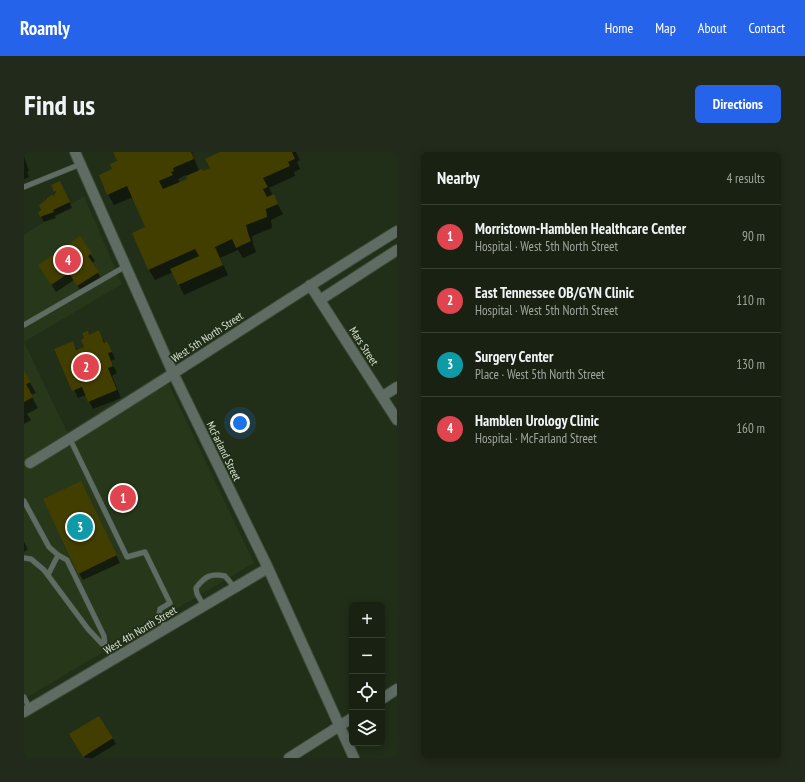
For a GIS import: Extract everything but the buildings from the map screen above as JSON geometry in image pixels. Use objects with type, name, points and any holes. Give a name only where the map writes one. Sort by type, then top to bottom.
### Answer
[{"type":"street","name":"McFarland Street","points":[[75,152],[173,373],[268,568],[354,758]]},
{"type":"street","name":"West 5th North Street","points":[[27,465],[397,231]]},
{"type":"street","points":[[320,300],[397,250]]},
{"type":"street","name":"Mars Street","points":[[310,285],[383,396],[397,420]]},
{"type":"street","points":[[383,396],[397,387]]},
{"type":"street","name":"West 4th North Street","points":[[27,710],[268,568]]},
{"type":"street","points":[[385,697],[397,689]]},
{"type":"street","points":[[289,758],[349,720]]},
{"type":"lane","points":[[24,187],[81,164]]},
{"type":"lane","points":[[24,325],[126,266]]},
{"type":"lane","points":[[70,439],[127,557],[144,552],[170,603],[160,609],[159,616],[166,628]]},
{"type":"lane","points":[[24,502],[49,547],[58,555],[67,560],[104,636],[105,647]]},
{"type":"lane","points":[[48,575],[58,555]]},
{"type":"lane","points":[[24,558],[31,559],[44,570],[88,629],[105,647],[113,659]]},
{"type":"lane","points":[[204,606],[197,594],[196,588],[201,581],[214,574],[225,576],[235,588]]},
{"type":"lane","points":[[24,697],[27,710]]},
{"type":"shaded area","points":[[84,196],[122,284],[24,342],[24,235]]},
{"type":"shaded area","points":[[24,342],[67,432],[163,372],[254,563],[24,699]]},
{"type":"place","name":"Hamblen Urology Clinic","points":[[68,260]]},
{"type":"place","name":"East Tennessee OB/GYN Clinic","points":[[86,367]]},
{"type":"place","name":"Morristown-Hamblen Healthcare Center","points":[[123,498]]},
{"type":"place","name":"Surgery Center","points":[[80,527]]}]
